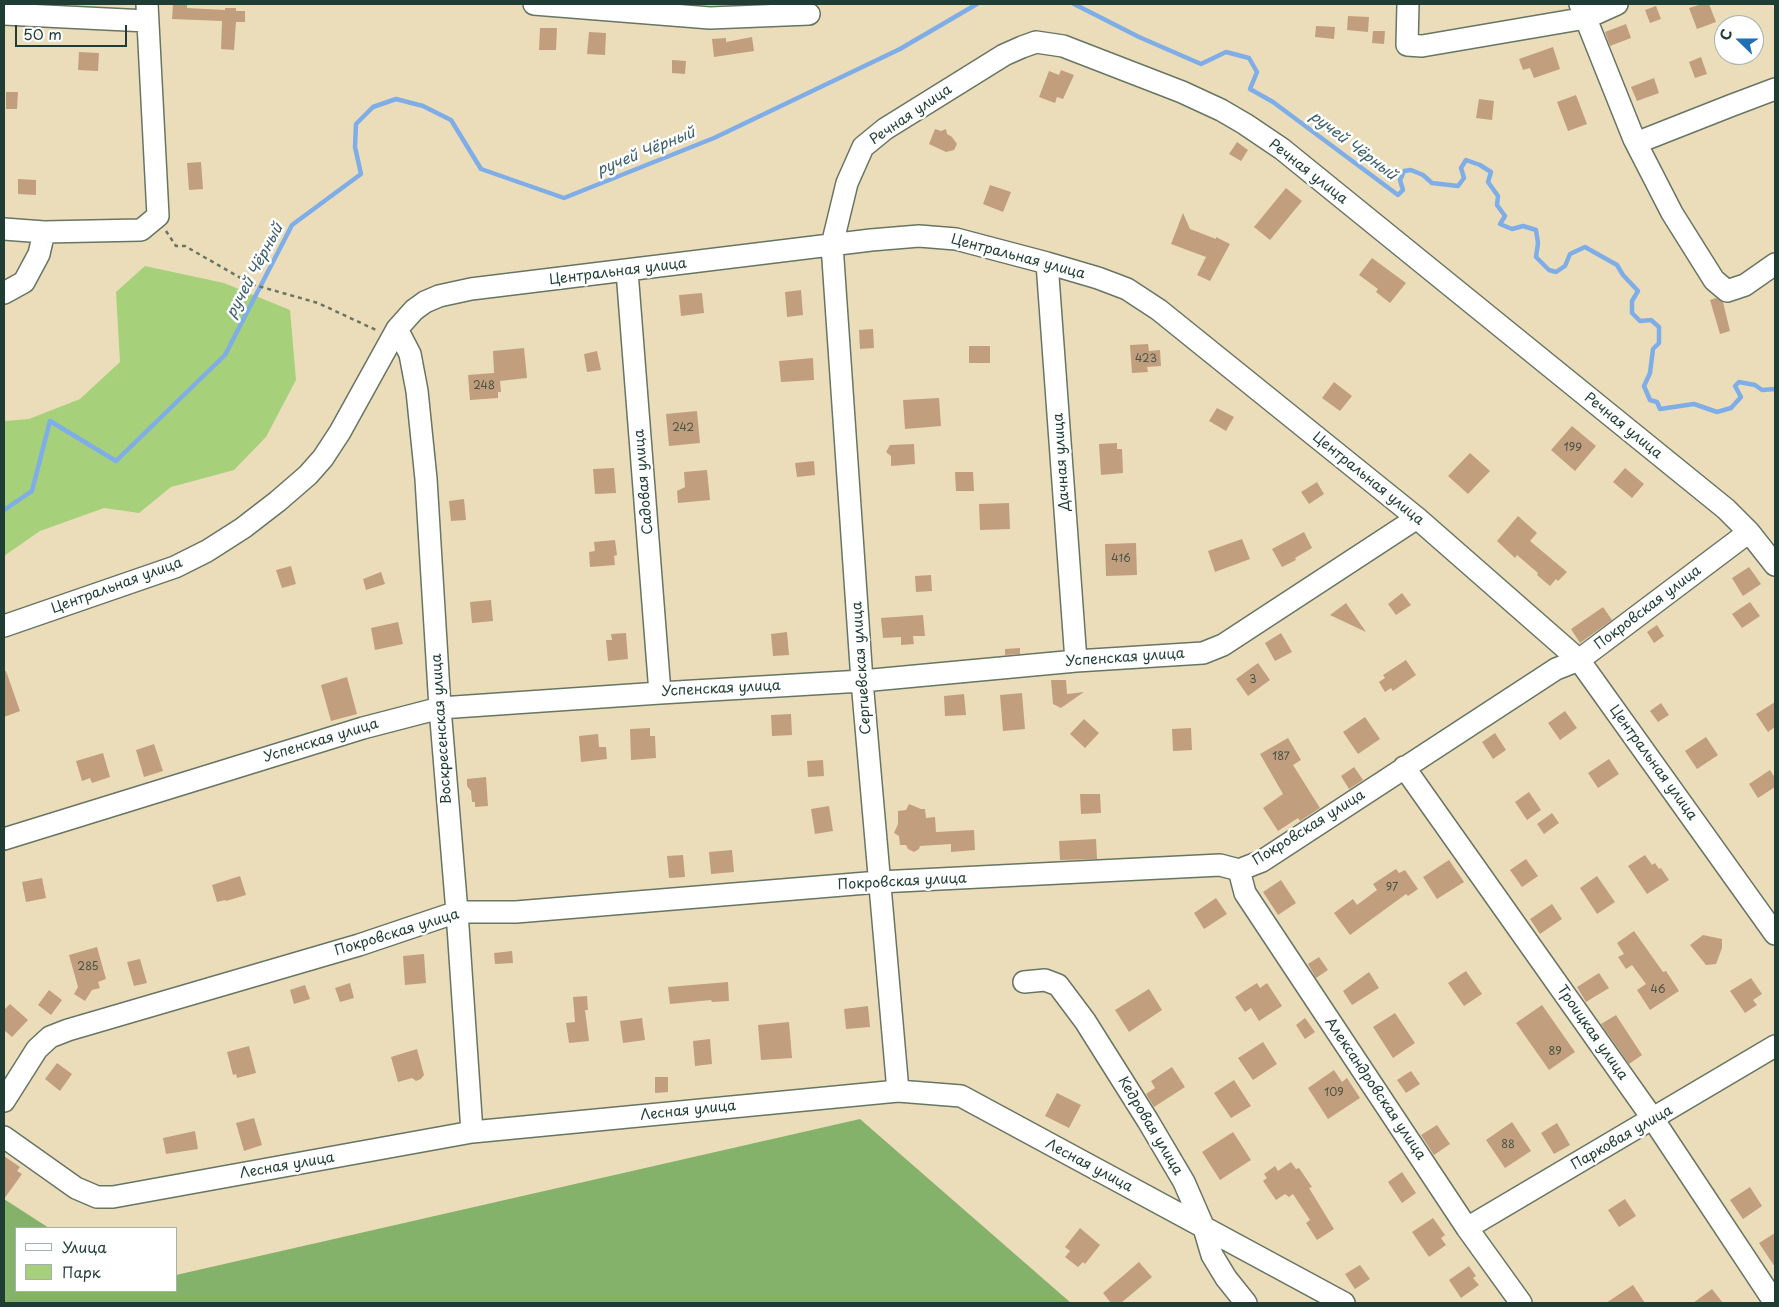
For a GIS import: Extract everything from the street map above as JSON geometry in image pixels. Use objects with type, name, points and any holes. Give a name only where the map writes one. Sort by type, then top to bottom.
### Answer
[{"type":"street","points":[[534,4],[710,18],[809,14]]},
{"type":"street","points":[[1408,4],[1407,45],[1422,46],[1617,4]]},
{"type":"street","points":[[1583,11],[1636,143],[1672,213],[1714,280],[1727,291],[1745,285],[1775,264]]},
{"type":"street","points":[[4,14],[147,13],[158,216],[141,230],[44,232],[4,230]]},
{"type":"street","name":"Речная улица","points":[[832,245],[847,183],[863,147],[885,130],[1004,55],[1036,42],[1063,46],[1190,96],[1245,124],[1282,149],[1726,509],[1749,532],[1775,565]]},
{"type":"street","points":[[1636,143],[1775,89]]},
{"type":"street","points":[[4,293],[24,282],[39,254],[44,232]]},
{"type":"street","name":"Центральная улица","points":[[4,626],[175,567],[207,551],[271,507],[308,476],[323,458],[358,402],[394,333],[414,310],[425,302],[440,296],[470,290],[832,245],[919,236],[956,239],[1098,278],[1127,290],[1159,310],[1417,518],[1579,660],[1775,934]]},
{"type":"street","name":"Сергиевская улица","points":[[832,245],[862,681],[898,1091]]},
{"type":"street","name":"Дачная улица","points":[[1047,263],[1076,661]]},
{"type":"street","name":"Садовая улица","points":[[627,271],[660,693]]},
{"type":"street","name":"Воскресенская улица","points":[[394,333],[410,354],[417,390],[426,479],[440,708],[457,912],[472,1132]]},
{"type":"street","name":"Успенская улица","points":[[4,839],[363,728],[440,708],[862,681],[1076,661],[1203,653],[1223,645],[1417,518]]},
{"type":"street","name":"Покровская улица","points":[[4,1101],[37,1049],[50,1037],[68,1030],[359,945],[457,912],[516,912],[879,882],[1220,865],[1239,870],[1262,860],[1556,669],[1579,660],[1749,532]]},
{"type":"street","name":"Троицкая улица","points":[[1404,767],[1653,1120],[1775,1303]]},
{"type":"street","name":"Александровская улица","points":[[1239,870],[1244,893],[1467,1228],[1521,1303]]},
{"type":"street","name":"Кедровая улица","points":[[1024,982],[1045,980],[1058,985],[1085,1021],[1148,1120],[1184,1182],[1204,1228],[1212,1255],[1226,1278],[1246,1303]]},
{"type":"street","name":"Парковая улица","points":[[1467,1228],[1653,1120],[1775,1046]]},
{"type":"street","name":"Лесная улица","points":[[4,1137],[76,1188],[97,1197],[113,1197],[472,1132],[898,1091],[960,1096],[1344,1303]]},
{"type":"path","points":[[158,216],[176,246],[185,246],[251,284],[318,303],[394,333]]},
{"type":"green space","points":[[145,266],[224,283],[290,310],[296,380],[266,437],[234,470],[171,487],[139,513],[104,508],[40,531],[4,556],[4,421],[29,419],[80,399],[120,362],[116,292]]},
{"type":"green space","points":[[860,1119],[1071,1303],[4,1303],[4,1199],[47,1227],[15,1227],[15,1292],[178,1292],[178,1275]]},
{"type":"building","points":[[173,4],[187,4],[187,8],[225,10],[225,8],[236,8],[236,11],[245,11],[245,22],[236,22],[234,50],[221,49],[222,21],[172,19]]},
{"type":"building","points":[[1709,4],[1714,17],[1714,23],[1697,29],[1689,8]]},
{"type":"building","points":[[1656,6],[1661,19],[1650,23],[1645,10]]},
{"type":"building","points":[[1348,16],[1369,17],[1368,32],[1347,30]]},
{"type":"building","points":[[1626,24],[1631,38],[1610,46],[1605,32]]},
{"type":"building","points":[[1316,26],[1335,27],[1334,39],[1315,37]]},
{"type":"building","points":[[540,28],[557,28],[556,50],[539,50]]},
{"type":"building","points":[[1373,31],[1385,31],[1384,44],[1372,43]]},
{"type":"building","points":[[589,32],[606,33],[605,55],[587,54]]},
{"type":"building","points":[[752,37],[754,51],[714,57],[712,39],[726,38],[726,42]]},
{"type":"building","points":[[1553,47],[1560,69],[1534,78],[1530,68],[1523,70],[1519,59]]},
{"type":"building","points":[[79,52],[99,53],[98,71],[78,70]]},
{"type":"building","points":[[1701,57],[1707,74],[1695,78],[1689,62]]},
{"type":"building","points":[[672,60],[686,61],[685,74],[672,73]]},
{"type":"building","points":[[1061,70],[1074,75],[1063,99],[1057,97],[1055,103],[1039,97],[1049,71],[1059,75]]},
{"type":"building","points":[[1654,78],[1659,93],[1637,101],[1631,87]]},
{"type":"building","points":[[6,92],[18,92],[17,109],[6,109]]},
{"type":"building","points":[[1576,95],[1587,124],[1568,131],[1557,102]]},
{"type":"building","points":[[1479,99],[1494,101],[1492,120],[1476,118]]},
{"type":"building","points":[[935,129],[941,131],[946,129],[947,134],[957,144],[954,150],[946,152],[929,144]]},
{"type":"building","points":[[1237,142],[1248,150],[1241,161],[1229,154]]},
{"type":"building","points":[[201,162],[203,189],[189,190],[187,163]]},
{"type":"building","points":[[18,179],[36,180],[36,195],[18,194]]},
{"type":"building","points":[[990,185],[1011,192],[1003,212],[983,204]]},
{"type":"building","points":[[1286,188],[1302,201],[1270,240],[1254,227]]},
{"type":"building","points":[[1183,213],[1190,229],[1216,239],[1216,237],[1230,244],[1210,281],[1197,275],[1206,257],[1171,244]]},
{"type":"building","points":[[1372,258],[1406,283],[1390,303],[1376,292],[1378,289],[1359,275]]},
{"type":"building","points":[[801,290],[803,315],[787,317],[785,292]]},
{"type":"building","points":[[702,293],[704,313],[681,316],[679,295]]},
{"type":"building","points":[[1716,298],[1723,302],[1730,331],[1720,334],[1710,300]]},
{"type":"building","points":[[873,329],[874,348],[860,349],[859,330]]},
{"type":"building","points":[[1148,344],[1149,351],[1160,350],[1161,366],[1147,367],[1148,372],[1132,373],[1130,345]]},
{"type":"building","points":[[969,346],[990,346],[990,363],[969,363]]},
{"type":"building","points":[[524,348],[527,378],[500,381],[501,392],[498,392],[498,398],[470,400],[468,375],[494,373],[493,351]]},
{"type":"building","points":[[597,351],[601,370],[587,372],[584,354]]},
{"type":"building","points":[[813,358],[814,380],[781,382],[779,361]]},
{"type":"building","points":[[1334,382],[1352,396],[1340,411],[1322,398]]},
{"type":"building","points":[[939,398],[941,426],[905,429],[903,400]]},
{"type":"building","points":[[1217,408],[1234,417],[1226,431],[1209,421]]},
{"type":"building","points":[[697,411],[700,443],[669,446],[666,414]]},
{"type":"building","points":[[1572,426],[1596,446],[1575,471],[1551,450]]},
{"type":"building","points":[[1117,443],[1117,449],[1122,449],[1123,473],[1101,475],[1099,444]]},
{"type":"building","points":[[914,444],[915,464],[891,466],[891,456],[886,452],[890,445]]},
{"type":"building","points":[[1470,453],[1490,471],[1468,494],[1448,476]]},
{"type":"building","points":[[814,461],[815,475],[797,477],[795,463]]},
{"type":"building","points":[[614,468],[616,493],[595,494],[593,469]]},
{"type":"building","points":[[1625,468],[1644,484],[1632,498],[1613,482]]},
{"type":"building","points":[[707,470],[710,500],[678,503],[677,491],[685,487],[684,472]]},
{"type":"building","points":[[955,472],[973,472],[974,491],[956,491]]},
{"type":"building","points":[[1317,482],[1324,494],[1309,504],[1301,492]]},
{"type":"building","points":[[464,499],[466,520],[451,521],[449,501]]},
{"type":"building","points":[[1009,503],[1010,529],[980,530],[979,504]]},
{"type":"building","points":[[1518,516],[1537,533],[1530,541],[1567,572],[1558,581],[1556,579],[1550,586],[1517,555],[1515,558],[1497,541]]},
{"type":"building","points":[[1304,532],[1312,548],[1295,558],[1296,560],[1282,567],[1272,549]]},
{"type":"building","points":[[1242,539],[1250,559],[1215,572],[1208,551]]},
{"type":"building","points":[[615,540],[617,555],[614,556],[615,565],[590,567],[589,552],[595,551],[594,542]]},
{"type":"building","points":[[1136,543],[1137,575],[1106,576],[1105,544]]},
{"type":"building","points":[[291,566],[296,584],[282,588],[276,570]]},
{"type":"building","points":[[1749,567],[1761,584],[1743,596],[1732,578]]},
{"type":"building","points":[[381,572],[385,584],[366,590],[363,579]]},
{"type":"building","points":[[931,575],[932,591],[916,592],[915,576]]},
{"type":"building","points":[[1402,593],[1411,605],[1396,615],[1388,604]]},
{"type":"building","points":[[491,600],[493,621],[472,623],[470,602]]},
{"type":"building","points":[[1750,602],[1760,616],[1742,628],[1732,614]]},
{"type":"building","points":[[1346,603],[1366,632],[1330,615]]},
{"type":"building","points":[[1603,607],[1612,620],[1580,643],[1571,629]]},
{"type":"building","points":[[923,615],[925,636],[913,636],[914,644],[901,645],[901,637],[883,638],[881,618]]},
{"type":"building","points":[[398,622],[403,644],[375,650],[371,628]]},
{"type":"building","points":[[1657,625],[1664,636],[1654,643],[1647,632]]},
{"type":"building","points":[[787,632],[789,655],[773,656],[771,634]]},
{"type":"building","points":[[626,633],[628,659],[608,661],[606,640],[612,640],[611,634]]},
{"type":"building","points":[[1281,633],[1292,652],[1275,661],[1265,643]]},
{"type":"building","points":[[1020,648],[1020,654],[1005,655],[1005,649]]},
{"type":"building","points":[[1406,660],[1416,675],[1393,691],[1391,688],[1385,692],[1379,682],[1385,678],[1383,675]]},
{"type":"building","points":[[1258,663],[1270,680],[1248,696],[1236,679]]},
{"type":"building","points":[[4,671],[6,671],[20,711],[4,717]]},
{"type":"building","points":[[347,677],[357,714],[331,721],[321,685]]},
{"type":"building","points":[[1051,680],[1066,680],[1067,694],[1084,692],[1061,708],[1053,704]]},
{"type":"building","points":[[1022,693],[1025,729],[1003,731],[1000,695]]},
{"type":"building","points":[[964,694],[966,715],[945,716],[944,696]]},
{"type":"building","points":[[1775,702],[1775,727],[1768,732],[1756,714]]},
{"type":"building","points":[[1661,703],[1669,715],[1658,722],[1650,711]]},
{"type":"building","points":[[1565,711],[1577,728],[1560,740],[1548,723]]},
{"type":"building","points":[[791,714],[792,735],[772,736],[771,715]]},
{"type":"building","points":[[1365,717],[1380,739],[1358,754],[1343,732]]},
{"type":"building","points":[[1084,719],[1099,733],[1085,748],[1070,734]]},
{"type":"building","points":[[650,728],[650,736],[655,736],[656,758],[631,760],[630,729]]},
{"type":"building","points":[[1191,728],[1192,750],[1173,751],[1172,729]]},
{"type":"building","points":[[1495,733],[1506,750],[1493,759],[1482,742]]},
{"type":"building","points":[[598,734],[599,747],[606,747],[607,759],[581,762],[579,736]]},
{"type":"building","points":[[1706,737],[1718,755],[1697,769],[1685,751]]},
{"type":"building","points":[[1288,738],[1301,760],[1293,765],[1320,808],[1300,821],[1298,818],[1278,831],[1263,808],[1283,794],[1260,754]]},
{"type":"building","points":[[154,744],[163,771],[144,777],[136,750]]},
{"type":"building","points":[[103,753],[110,777],[92,783],[90,778],[82,781],[76,761]]},
{"type":"building","points":[[1609,759],[1619,774],[1598,788],[1588,773]]},
{"type":"building","points":[[823,760],[824,776],[808,777],[807,761]]},
{"type":"building","points":[[1354,767],[1363,780],[1349,789],[1341,776]]},
{"type":"building","points":[[1770,770],[1775,778],[1775,787],[1758,798],[1749,784]]},
{"type":"building","points":[[486,777],[488,806],[475,807],[475,802],[472,802],[471,791],[467,786],[467,779]]},
{"type":"building","points":[[1529,792],[1541,810],[1527,820],[1515,802]]},
{"type":"building","points":[[1080,794],[1100,794],[1101,813],[1081,814]]},
{"type":"building","points":[[909,804],[925,809],[926,818],[935,817],[936,832],[974,830],[975,850],[951,852],[951,844],[920,846],[914,852],[908,849],[906,845],[900,845],[899,836],[894,833],[898,824],[898,811],[906,810]]},
{"type":"building","points":[[829,806],[833,831],[815,834],[811,809]]},
{"type":"building","points":[[1552,813],[1559,823],[1544,834],[1537,824]]},
{"type":"building","points":[[1096,839],[1097,859],[1060,860],[1059,841]]},
{"type":"building","points":[[732,850],[734,872],[711,874],[709,852]]},
{"type":"building","points":[[683,855],[685,877],[669,878],[667,856]]},
{"type":"building","points":[[1645,855],[1652,865],[1655,863],[1659,869],[1661,868],[1669,880],[1647,894],[1628,866]]},
{"type":"building","points":[[1526,859],[1538,876],[1522,887],[1510,870]]},
{"type":"building","points":[[1449,860],[1464,882],[1437,899],[1423,877]]},
{"type":"building","points":[[1396,869],[1399,873],[1405,870],[1418,889],[1408,896],[1406,894],[1350,935],[1334,913],[1353,899],[1357,905],[1377,890],[1373,884]]},
{"type":"building","points":[[240,876],[246,895],[217,902],[212,885]]},
{"type":"building","points":[[1597,876],[1615,902],[1597,914],[1580,888]]},
{"type":"building","points":[[42,878],[46,898],[26,902],[22,882]]},
{"type":"building","points":[[1281,880],[1296,903],[1278,915],[1263,892]]},
{"type":"building","points":[[1216,898],[1227,914],[1204,929],[1194,913]]},
{"type":"building","points":[[1552,904],[1562,919],[1540,934],[1530,919]]},
{"type":"building","points":[[1634,931],[1663,972],[1666,971],[1679,991],[1650,1010],[1637,990],[1646,984],[1632,965],[1626,969],[1618,957],[1624,954],[1617,943]]},
{"type":"building","points":[[1703,935],[1722,939],[1722,948],[1716,964],[1706,965],[1690,945]]},
{"type":"building","points":[[97,947],[106,979],[98,982],[100,988],[92,990],[85,1001],[74,994],[78,987],[69,955]]},
{"type":"building","points":[[512,951],[513,963],[495,964],[494,953]]},
{"type":"building","points":[[424,954],[426,983],[405,985],[403,956]]},
{"type":"building","points":[[1319,957],[1328,970],[1316,978],[1308,964]]},
{"type":"building","points":[[140,959],[147,983],[134,986],[127,962]]},
{"type":"building","points":[[1466,971],[1482,994],[1464,1006],[1448,983]]},
{"type":"building","points":[[1369,972],[1379,988],[1352,1005],[1343,991]]},
{"type":"building","points":[[1599,973],[1609,988],[1586,1002],[1577,987]]},
{"type":"building","points":[[1751,978],[1762,994],[1753,1000],[1757,1005],[1745,1013],[1730,991]]},
{"type":"building","points":[[728,982],[729,1001],[712,1002],[711,1000],[670,1004],[668,987]]},
{"type":"building","points":[[350,983],[354,998],[340,1002],[335,988]]},
{"type":"building","points":[[1257,983],[1260,988],[1267,983],[1282,1006],[1259,1021],[1251,1008],[1245,1012],[1235,997]]},
{"type":"building","points":[[305,985],[310,999],[294,1004],[290,990]]},
{"type":"building","points":[[1149,989],[1162,1010],[1129,1032],[1115,1010]]},
{"type":"building","points":[[49,990],[62,1000],[51,1015],[38,1005]]},
{"type":"building","points":[[587,996],[588,1010],[585,1010],[589,1041],[569,1043],[566,1023],[575,1022],[573,997]]},
{"type":"building","points":[[10,1004],[28,1020],[12,1037],[4,1030],[4,1010]]},
{"type":"building","points":[[1542,1005],[1575,1052],[1549,1070],[1516,1023]]},
{"type":"building","points":[[868,1006],[870,1027],[846,1029],[844,1009]]},
{"type":"building","points":[[1395,1013],[1415,1043],[1393,1058],[1373,1027]]},
{"type":"building","points":[[1616,1015],[1642,1055],[1629,1064],[1601,1024]]},
{"type":"building","points":[[642,1018],[645,1040],[623,1043],[620,1021]]},
{"type":"building","points":[[1305,1018],[1315,1032],[1305,1039],[1296,1025]]},
{"type":"building","points":[[789,1022],[792,1058],[761,1060],[758,1025]]},
{"type":"building","points":[[710,1039],[712,1064],[695,1066],[693,1041]]},
{"type":"building","points":[[1263,1042],[1277,1064],[1253,1080],[1238,1058]]},
{"type":"building","points":[[249,1046],[256,1073],[237,1078],[236,1074],[233,1075],[227,1052]]},
{"type":"building","points":[[417,1049],[424,1075],[416,1081],[412,1078],[398,1082],[391,1057]]},
{"type":"building","points":[[57,1063],[72,1074],[60,1091],[45,1079]]},
{"type":"building","points":[[1172,1067],[1185,1087],[1154,1107],[1146,1094],[1155,1088],[1151,1081]]},
{"type":"building","points":[[1334,1070],[1342,1082],[1347,1078],[1360,1098],[1328,1119],[1308,1088]]},
{"type":"building","points":[[1411,1071],[1420,1084],[1406,1093],[1397,1080]]},
{"type":"building","points":[[655,1077],[668,1077],[668,1092],[655,1093]]},
{"type":"building","points":[[1234,1080],[1251,1106],[1231,1118],[1214,1093]]},
{"type":"building","points":[[1057,1093],[1081,1105],[1069,1128],[1045,1116]]},
{"type":"building","points":[[254,1118],[262,1145],[244,1151],[236,1123]]},
{"type":"building","points":[[1512,1122],[1531,1151],[1505,1168],[1486,1140]]},
{"type":"building","points":[[1557,1123],[1570,1145],[1554,1154],[1541,1133]]},
{"type":"building","points":[[1437,1125],[1450,1144],[1434,1155],[1421,1135]]},
{"type":"building","points":[[195,1131],[198,1149],[166,1154],[163,1138]]},
{"type":"building","points":[[1233,1132],[1251,1160],[1220,1180],[1202,1152]]},
{"type":"building","points":[[4,1156],[20,1167],[17,1171],[22,1174],[4,1199]]},
{"type":"building","points":[[1291,1162],[1296,1169],[1299,1168],[1312,1187],[1309,1188],[1334,1229],[1317,1240],[1306,1223],[1310,1220],[1293,1194],[1289,1197],[1285,1194],[1276,1200],[1263,1181],[1267,1178],[1264,1174],[1275,1166],[1278,1171]]},
{"type":"building","points":[[1402,1172],[1416,1193],[1402,1203],[1388,1182]]},
{"type":"building","points":[[1750,1187],[1762,1206],[1743,1219],[1730,1200]]},
{"type":"building","points":[[1625,1199],[1636,1216],[1619,1227],[1608,1210]]},
{"type":"building","points":[[1433,1218],[1445,1235],[1441,1238],[1446,1245],[1429,1257],[1412,1232]]},
{"type":"building","points":[[1080,1228],[1100,1245],[1085,1264],[1083,1262],[1078,1267],[1065,1257],[1070,1251],[1065,1247]]},
{"type":"building","points":[[1775,1233],[1775,1267],[1759,1243]]},
{"type":"building","points":[[1139,1262],[1152,1277],[1121,1303],[1111,1303],[1103,1293]]},
{"type":"building","points":[[1360,1265],[1370,1279],[1355,1289],[1345,1274]]},
{"type":"building","points":[[1469,1266],[1476,1276],[1473,1278],[1479,1285],[1461,1298],[1449,1280]]},
{"type":"building","points":[[1633,1285],[1645,1303],[1606,1303]]},
{"type":"building","points":[[1712,1289],[1723,1303],[1693,1303]]},
{"type":"waterway","name":"ручей Чёрный","points":[[4,510],[32,491],[50,421],[116,461],[225,355],[292,225],[361,174],[355,147],[356,124],[373,107],[396,99],[423,106],[451,120],[481,169],[564,198],[714,138],[900,49],[977,4]]},
{"type":"waterway","name":"ручей Чёрный","points":[[1074,4],[1139,37],[1201,64],[1226,52],[1249,58],[1257,72],[1250,89],[1273,102],[1398,195],[1403,190],[1400,180],[1404,171],[1411,170],[1423,175],[1432,183],[1458,186],[1464,178],[1461,168],[1466,160],[1480,165],[1491,172],[1488,182],[1498,196],[1497,205],[1505,216],[1500,224],[1512,229],[1523,226],[1536,230],[1538,243],[1536,257],[1549,270],[1556,272],[1565,266],[1570,254],[1585,247],[1617,265],[1623,275],[1638,291],[1632,301],[1632,313],[1640,321],[1651,320],[1659,327],[1659,343],[1653,349],[1650,373],[1644,386],[1650,400],[1657,402],[1660,409],[1694,404],[1717,412],[1731,408],[1741,397],[1735,386],[1739,382],[1755,385],[1762,390],[1775,389]]}]
